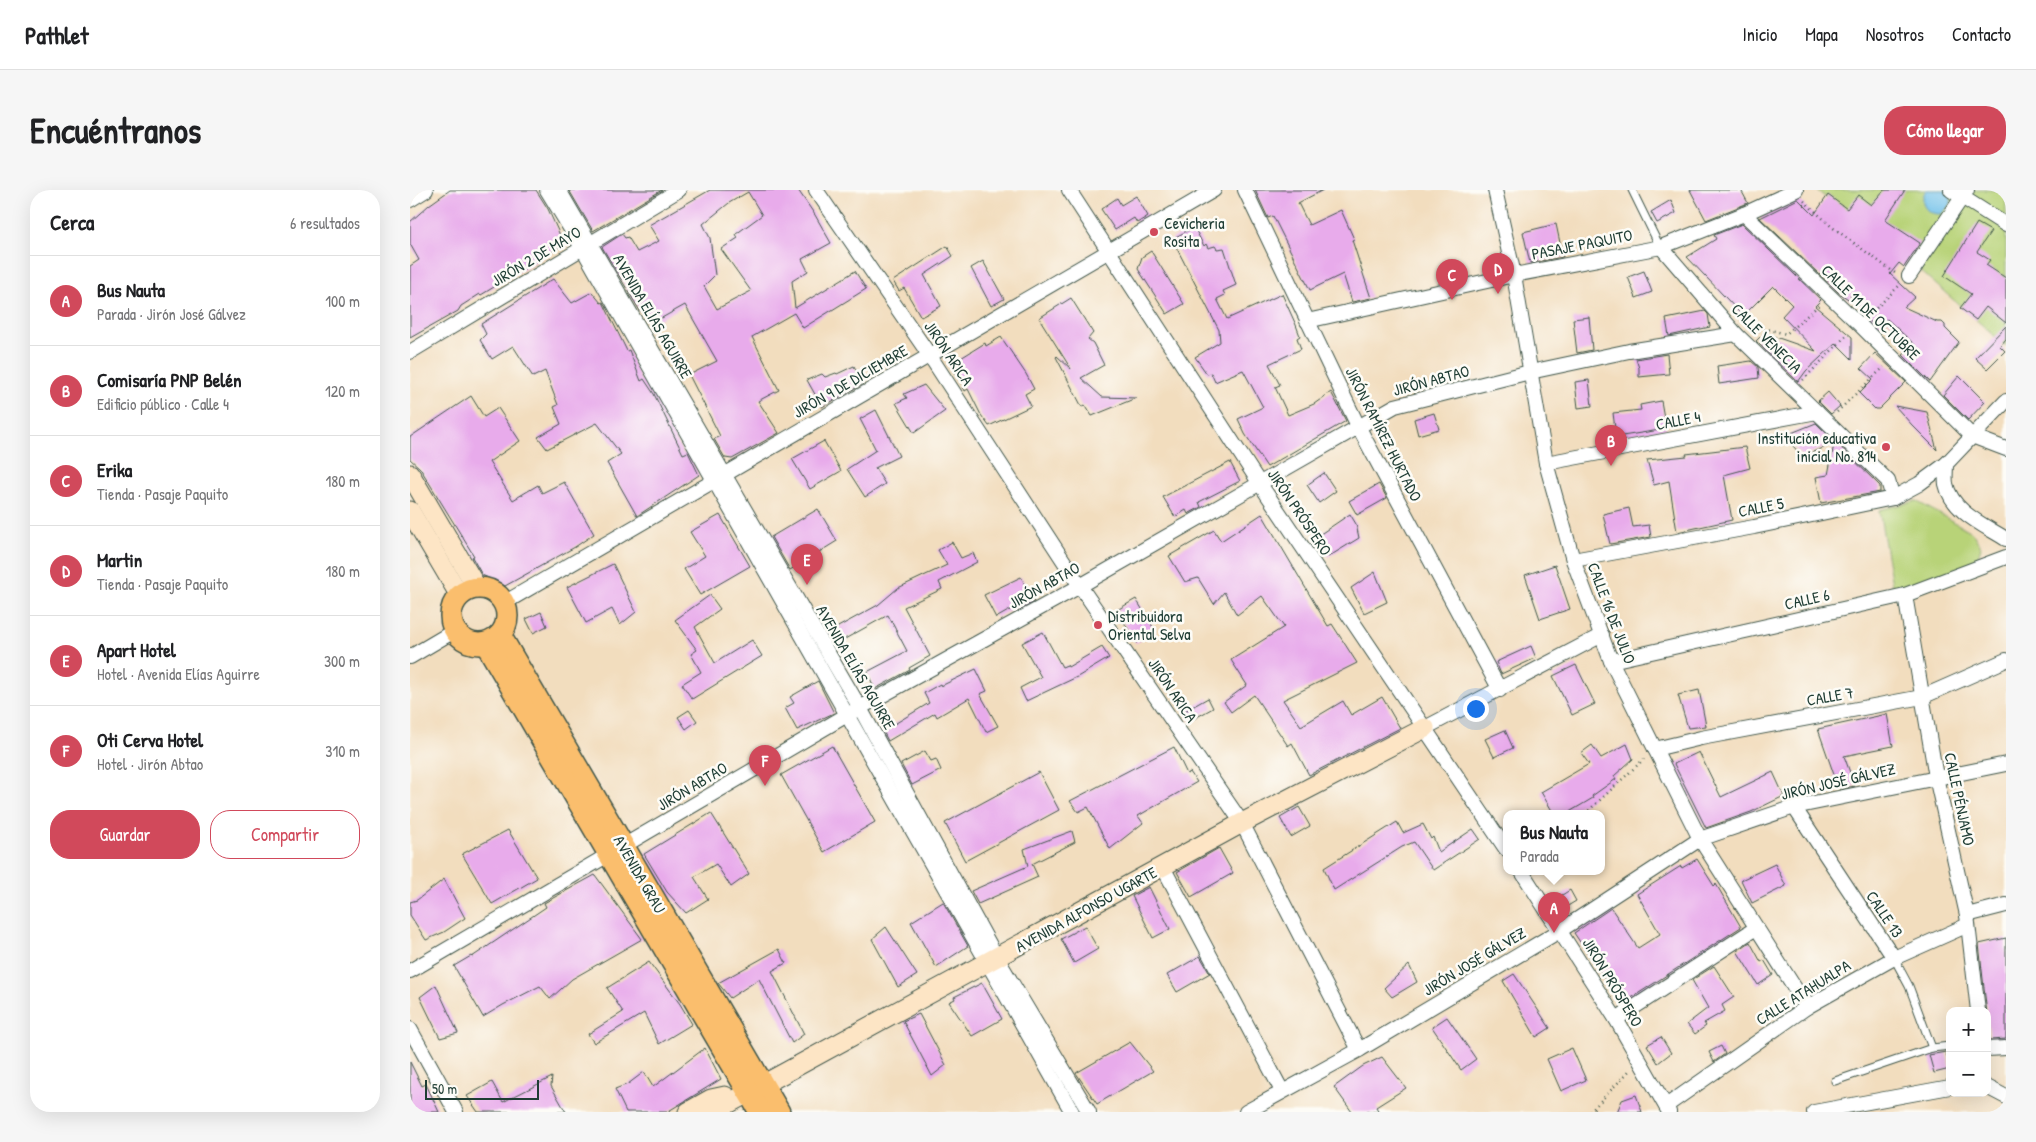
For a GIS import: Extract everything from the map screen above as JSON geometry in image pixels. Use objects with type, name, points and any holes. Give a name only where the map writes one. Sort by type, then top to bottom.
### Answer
[{"type":"main road","points":[[410,474],[468,592]]},
{"type":"main road","points":[[410,511],[468,592]]},
{"type":"main road","points":[[468,592],[493,592],[504,603],[507,620],[493,640],[477,645],[468,643],[454,631],[451,622],[451,612],[468,592]]},
{"type":"main road","name":"AVENIDA GRAU","points":[[493,640],[756,1088],[780,1112]]},
{"type":"main road","name":"AVENIDA ALFONSO UGARTE","points":[[713,1112],[1242,823],[1425,728]]},
{"type":"main road","name":"AVENIDA ALFONSO UGARTE","points":[[688,1112],[711,1099],[756,1088]]},
{"type":"main road","name":"AVENIDA GRAU","points":[[756,1088],[760,1112]]},
{"type":"street","points":[[410,200],[426,190]]},
{"type":"street","name":"AVENIDA ELÍAS AGUIRRE","points":[[547,190],[587,247]]},
{"type":"street","name":"AVENIDA ELÍAS AGUIRRE","points":[[559,190],[587,247],[719,477],[860,708],[1072,1112]]},
{"type":"street","name":"JIRÓN 2 DE MAYO","points":[[410,352],[679,190]]},
{"type":"street","name":"JIRÓN PRÓSPERO","points":[[1069,190],[1260,484],[1503,845]]},
{"type":"street","name":"JIRÓN 9 DE DICIEMBRE","points":[[504,603],[1214,190]]},
{"type":"street","name":"JIRÓN RAMÍREZ HURTADO","points":[[1245,190],[1358,426],[1500,690]]},
{"type":"street","name":"CALLE 16 DE JULIO","points":[[1495,190],[1514,275],[1546,463],[1573,560],[1611,661],[1700,838],[1807,1007]]},
{"type":"street","name":"PASAJE PAQUITO","points":[[1307,321],[1514,275],[1661,248],[1795,191]]},
{"type":"street","name":"JIRÓN ARICA","points":[[821,192],[1080,586],[1242,823],[1359,1050]]},
{"type":"street","points":[[1903,275],[1960,193],[2006,225]]},
{"type":"street","name":"CALLE 11 DE OCTUBRE","points":[[1744,214],[1972,436]]},
{"type":"street","name":"CALLE VENECIA","points":[[1661,248],[1736,334],[1888,481],[1893,498]]},
{"type":"street","name":"JIRÓN ABTAO","points":[[410,971],[618,851],[846,715],[1080,586],[1395,406],[1530,372],[1629,351],[1736,334]]},
{"type":"street","name":"CALLE 5","points":[[1573,560],[1754,527],[1893,498],[1919,484],[1946,464],[2006,401]]},
{"type":"street","name":"CALLE 4","points":[[1546,463],[1817,412]]},
{"type":"street","points":[[1972,436],[2006,450]]},
{"type":"street","points":[[1946,464],[1946,483],[1952,501],[1962,511],[2006,539]]},
{"type":"street","name":"AVENIDA ELÍAS AGUIRRE","points":[[719,477],[846,715],[992,961],[1089,1112]]},
{"type":"street","name":"CALLE 6","points":[[1611,661],[1905,595],[2006,557]]},
{"type":"street","name":"CALLE PÉNJAMO","points":[[1905,595],[1936,777],[1968,920],[1978,1007]]},
{"type":"street","points":[[410,657],[454,631]]},
{"type":"street","points":[[1425,728],[1602,635]]},
{"type":"street","name":"CALLE 7","points":[[1654,749],[1700,738],[1922,697],[2006,660]]},
{"type":"street","name":"JIRÓN JOSÉ GÁLVEZ","points":[[1246,1112],[1359,1050],[1561,930],[1700,838],[1794,807],[2006,764]]},
{"type":"street","name":"CALLE 13","points":[[1794,807],[1894,958]]},
{"type":"street","points":[[1163,867],[1282,1091]]},
{"type":"street","name":"JIRÓN PRÓSPERO","points":[[1524,875],[1561,930],[1616,1019],[1668,1109]]},
{"type":"street","name":"CALLE ATAHUALPA","points":[[1668,1109],[1807,1007],[1894,958],[1968,920],[2006,905]]},
{"type":"street","points":[[1616,1019],[1756,928]]},
{"type":"street","points":[[410,1030],[456,1112]]},
{"type":"street","points":[[1991,1049],[2006,1048]]},
{"type":"street","points":[[1814,1112],[1946,1088]]},
{"type":"street","points":[[1991,1089],[2006,1097]]},
{"type":"lane","name":"CALLE VENECIA","points":[[1632,190],[1661,248]]},
{"type":"lane","name":"CALLE 13","points":[[1894,958],[1909,986],[1932,1048]]},
{"type":"lane","points":[[1835,1081],[1932,1048],[1946,1046]]},
{"type":"path","points":[[1795,191],[1832,227],[1903,275]]},
{"type":"path","points":[[1736,334],[1767,329],[1786,334],[1798,326],[1830,296]]},
{"type":"path","points":[[1827,422],[1893,358]]},
{"type":"path","points":[[1589,810],[1654,749]]},
{"type":"path","points":[[1590,1112],[1639,1060]]},
{"type":"green space","points":[[1816,190],[2006,190],[2006,346],[1908,260]]},
{"type":"green space","points":[[1916,501],[1972,532],[1981,547],[1977,560],[1965,567],[1893,590],[1879,510]]},
{"type":"water","points":[[1926,190],[1949,190],[1951,204],[1941,214],[1931,212],[1923,204]]},
{"type":"building","points":[[450,190],[536,190],[548,209],[564,244],[461,306],[458,311],[410,338],[410,266],[419,260],[410,244],[410,222]]},
{"type":"building","points":[[569,190],[662,190],[593,231]]},
{"type":"building","points":[[710,190],[798,190],[831,243],[802,259],[808,271],[792,281],[795,308],[855,271],[866,289],[803,328],[794,313],[752,337],[779,390],[758,401],[779,433],[732,459],[725,458],[714,439],[720,436],[689,375],[717,361],[685,305],[651,324],[642,310],[640,311],[602,247],[622,234],[625,238],[628,237],[637,252],[659,241],[649,225]],"holes":[[[748,192],[762,215],[736,234],[738,238],[721,249],[751,291],[717,309],[704,286],[715,275],[710,238],[703,224],[729,203]]]},
{"type":"building","points":[[1255,190],[1323,190],[1298,203],[1309,225],[1341,210],[1354,239],[1352,240],[1371,298],[1352,302],[1343,274],[1310,290],[1273,216],[1268,218]]},
{"type":"building","points":[[1690,190],[1741,190],[1748,203],[1706,220]]},
{"type":"building","points":[[1884,190],[1905,190],[1885,220],[1920,243],[1904,267],[1899,263],[1890,274],[1915,297],[1904,307],[1937,322],[1942,322],[1945,328],[1959,342],[1930,382],[1903,355],[1915,345],[1887,319],[1875,328],[1851,295],[1851,301],[1838,292],[1760,218],[1798,199],[1814,215],[1828,195],[1847,209],[1858,195],[1871,205]]},
{"type":"building","points":[[1136,196],[1148,216],[1137,223],[1134,218],[1115,230],[1101,209],[1117,198],[1121,205]]},
{"type":"building","points":[[1671,200],[1676,213],[1657,223],[1651,212]]},
{"type":"building","points":[[1977,223],[1991,231],[1977,252],[1990,260],[1986,265],[2006,278],[2006,323],[1986,307],[1976,320],[1960,308],[1971,294],[1944,276]]},
{"type":"building","points":[[1556,224],[1563,257],[1530,263],[1523,232]]},
{"type":"building","points":[[1742,224],[1821,300],[1815,306],[1852,337],[1852,359],[1836,343],[1806,371],[1798,382],[1756,341],[1764,333],[1816,351],[1782,316],[1792,305],[1773,286],[1743,316],[1687,257],[1716,239],[1714,235]]},
{"type":"building","points":[[1194,227],[1204,246],[1206,244],[1208,248],[1215,246],[1217,249],[1224,248],[1236,285],[1223,291],[1225,295],[1217,299],[1227,319],[1282,294],[1300,336],[1297,338],[1301,349],[1269,364],[1280,385],[1275,387],[1288,415],[1314,404],[1331,392],[1346,421],[1267,467],[1245,434],[1238,419],[1263,407],[1243,370],[1215,382],[1211,373],[1207,374],[1195,357],[1220,342],[1219,330],[1172,239]]},
{"type":"building","points":[[947,246],[953,256],[924,275],[941,306],[921,317],[904,288],[899,291],[893,281]]},
{"type":"building","points":[[1151,251],[1184,304],[1167,314],[1138,269],[1142,257]]},
{"type":"building","points":[[983,261],[1004,299],[991,306],[971,268]]},
{"type":"building","points":[[1644,271],[1652,292],[1636,298],[1628,277]]},
{"type":"building","points":[[553,279],[572,303],[592,292],[601,303],[603,302],[627,351],[629,350],[641,381],[644,379],[654,394],[683,454],[688,452],[699,475],[637,516],[607,463],[621,454],[597,423],[547,449],[538,437],[561,424],[554,407],[558,405],[545,371],[533,377],[513,346],[492,359],[480,340],[486,334],[481,324]]},
{"type":"building","points":[[1071,298],[1093,333],[1088,339],[1093,343],[1104,365],[1081,378],[1102,397],[1136,398],[1092,416],[1085,405],[1082,407],[1056,357],[1071,369],[1039,318]]},
{"type":"building","points":[[1705,311],[1708,314],[1710,327],[1669,336],[1666,319]]},
{"type":"building","points":[[1589,317],[1592,350],[1577,353],[1573,319]]},
{"type":"building","points":[[2006,326],[2006,339],[2000,346],[2005,351],[1987,369],[1975,358]]},
{"type":"building","points":[[1001,337],[1034,389],[1025,394],[1031,406],[989,426],[981,415],[968,389],[965,391],[953,368],[956,361],[985,343],[986,346]]},
{"type":"building","points":[[1875,353],[1906,382],[1879,409],[1875,409],[1859,393],[1873,379],[1861,368]]},
{"type":"building","points":[[1667,354],[1669,374],[1639,377],[1636,359]]},
{"type":"building","points":[[1751,361],[1758,367],[1759,378],[1719,384],[1717,366]]},
{"type":"building","points":[[854,366],[863,384],[822,407],[807,380],[822,374],[825,377],[837,374]]},
{"type":"building","points":[[1959,376],[1985,402],[1968,420],[1943,395]]},
{"type":"building","points":[[1589,380],[1592,406],[1578,408],[1575,382]]},
{"type":"building","points":[[924,385],[945,411],[914,433],[896,403],[907,398],[904,394]]},
{"type":"building","points":[[1828,392],[1840,406],[1831,414],[1818,401]]},
{"type":"building","points":[[471,396],[484,417],[498,408],[520,441],[489,462],[513,500],[538,485],[542,493],[564,482],[594,534],[575,547],[505,586],[482,575],[472,557],[474,556],[420,468],[410,459],[410,437]]},
{"type":"building","points":[[1661,401],[1666,429],[1616,437],[1613,413],[1641,410],[1640,405]]},
{"type":"building","points":[[1895,406],[1927,412],[1937,450],[1912,425]]},
{"type":"building","points":[[876,410],[899,456],[875,468],[885,484],[865,497],[847,469],[876,450],[860,419]]},
{"type":"building","points":[[1434,413],[1439,429],[1418,435],[1414,419]]},
{"type":"building","points":[[1816,423],[1880,486],[1880,492],[1821,503],[1816,477],[1828,475],[1834,444],[1802,456],[1784,436]]},
{"type":"building","points":[[824,441],[841,471],[810,489],[792,459]]},
{"type":"building","points":[[1745,447],[1750,468],[1724,475],[1732,520],[1677,532],[1669,481],[1654,485],[1647,460]]},
{"type":"building","points":[[1230,462],[1240,481],[1199,502],[1201,507],[1188,514],[1186,510],[1175,517],[1163,497]]},
{"type":"building","points":[[1324,473],[1336,491],[1319,503],[1307,485]]},
{"type":"building","points":[[1379,484],[1387,498],[1357,515],[1349,501]]},
{"type":"building","points":[[1629,508],[1633,527],[1649,525],[1651,537],[1610,544],[1603,514]]},
{"type":"building","points":[[818,509],[837,541],[790,570],[771,537]]},
{"type":"building","points":[[1262,514],[1328,626],[1332,624],[1357,663],[1283,700],[1301,726],[1343,701],[1351,715],[1382,697],[1400,728],[1309,775],[1292,743],[1288,746],[1254,695],[1231,712],[1224,702],[1247,685],[1231,660],[1284,627],[1262,596],[1237,615],[1224,592],[1214,604],[1198,578],[1185,582],[1169,556],[1214,530],[1221,541]]},
{"type":"building","points":[[1350,514],[1356,524],[1359,538],[1328,557],[1316,537]]},
{"type":"building","points":[[720,515],[750,566],[700,595],[684,569],[705,556],[690,532]]},
{"type":"building","points":[[952,542],[961,558],[973,553],[977,562],[939,582],[942,589],[904,607],[930,656],[909,668],[910,670],[875,689],[867,672],[907,651],[888,615],[834,645],[827,633],[878,605],[898,588],[947,565],[938,550]]},
{"type":"building","points":[[613,564],[636,612],[620,625],[612,609],[586,623],[567,587]]},
{"type":"building","points":[[1555,565],[1570,609],[1540,619],[1525,575]]},
{"type":"building","points":[[1375,572],[1387,602],[1364,613],[1351,588]]},
{"type":"building","points":[[1021,577],[1034,602],[1019,609],[1017,606],[996,618],[984,595]]},
{"type":"building","points":[[710,595],[720,609],[695,627],[715,663],[752,640],[762,656],[692,699],[682,684],[701,672],[691,654],[697,650],[675,620]]},
{"type":"building","points":[[1136,599],[1156,632],[1136,643],[1117,610]]},
{"type":"building","points":[[541,612],[547,626],[533,633],[526,619]]},
{"type":"building","points":[[1043,632],[1062,667],[1067,665],[1068,667],[1102,647],[1109,658],[1079,676],[1026,701],[1020,688],[1041,677],[1022,643]]},
{"type":"building","points":[[1531,646],[1536,658],[1501,674],[1496,662]]},
{"type":"building","points":[[1576,665],[1595,704],[1572,715],[1553,676]]},
{"type":"building","points":[[976,669],[987,691],[980,694],[998,726],[986,732],[969,698],[937,717],[935,713],[888,741],[883,731],[929,703],[924,693]]},
{"type":"building","points":[[818,681],[834,713],[797,730],[785,708],[794,703],[790,697]]},
{"type":"building","points":[[1699,690],[1706,726],[1688,728],[1678,695]]},
{"type":"building","points":[[1208,698],[1213,708],[1190,721],[1185,711]]},
{"type":"building","points":[[689,710],[697,721],[686,729],[678,717]]},
{"type":"building","points":[[1887,714],[1893,746],[1844,756],[1855,786],[1839,789],[1818,729]]},
{"type":"building","points":[[1505,730],[1513,748],[1494,757],[1485,739]]},
{"type":"building","points":[[1627,744],[1633,759],[1614,776],[1616,779],[1592,796],[1593,798],[1573,810],[1552,810],[1541,792],[1589,764],[1581,753],[1592,745],[1601,758]]},
{"type":"building","points":[[832,746],[875,822],[824,852],[781,775]]},
{"type":"building","points":[[1174,747],[1187,774],[1190,772],[1197,782],[1138,816],[1143,823],[1110,849],[1088,807],[1078,812],[1070,801]]},
{"type":"building","points":[[925,751],[931,761],[936,759],[941,770],[912,785],[901,764]]},
{"type":"building","points":[[1699,752],[1721,797],[1773,772],[1784,796],[1751,812],[1706,828],[1674,764]]},
{"type":"building","points":[[1039,772],[1059,810],[965,861],[945,823]]},
{"type":"building","points":[[1299,807],[1310,826],[1291,837],[1280,818]]},
{"type":"building","points":[[711,813],[749,874],[731,887],[716,864],[694,877],[708,899],[686,913],[667,892],[644,854]]},
{"type":"building","points":[[1397,822],[1403,833],[1423,824],[1431,839],[1433,837],[1439,852],[1473,829],[1480,839],[1433,870],[1414,842],[1402,847],[1334,890],[1324,868]]},
{"type":"building","points":[[508,830],[537,878],[492,904],[462,854]]},
{"type":"building","points":[[1072,831],[1075,842],[1032,864],[1038,877],[978,904],[971,891],[1028,866],[1024,849]]},
{"type":"building","points":[[1219,848],[1233,873],[1191,897],[1177,872]]},
{"type":"building","points":[[1697,859],[1714,886],[1716,884],[1741,927],[1622,1004],[1574,933],[1611,908],[1638,948],[1660,934],[1637,894],[1681,866],[1682,868]]},
{"type":"building","points":[[1775,864],[1786,886],[1752,903],[1741,880]]},
{"type":"building","points":[[595,875],[642,939],[572,979],[550,999],[540,986],[483,1017],[454,966],[472,957],[546,907],[544,903]]},
{"type":"building","points":[[444,879],[465,918],[444,932],[426,940],[410,915],[410,902],[417,900]]},
{"type":"building","points":[[1149,887],[1170,929],[1153,938],[1132,896]]},
{"type":"building","points":[[1570,890],[1576,901],[1561,910],[1554,900]]},
{"type":"building","points":[[943,902],[968,946],[936,967],[911,922]]},
{"type":"building","points":[[1085,926],[1098,949],[1074,963],[1061,939]]},
{"type":"building","points":[[886,927],[917,975],[898,987],[872,939]]},
{"type":"building","points":[[2006,938],[2006,1039],[1991,1040],[1991,1007],[1986,1007],[1979,944]]},
{"type":"building","points":[[1750,942],[1761,962],[1764,960],[1773,975],[1758,985],[1737,951]]},
{"type":"building","points":[[779,949],[786,963],[772,971],[804,1034],[792,1043],[759,979],[730,998],[718,983]]},
{"type":"building","points":[[1200,956],[1210,973],[1177,992],[1167,975]]},
{"type":"building","points":[[649,962],[680,1004],[692,1024],[659,1044],[644,1013],[594,1043],[588,1034],[623,1012],[607,988]]},
{"type":"building","points":[[1409,965],[1417,982],[1392,997],[1384,988]]},
{"type":"building","points":[[1714,966],[1734,997],[1722,1005],[1725,1011],[1704,1023],[1706,1026],[1695,1034],[1687,1024],[1708,1008],[1692,980]]},
{"type":"building","points":[[1514,974],[1550,1028],[1536,1037],[1503,981]]},
{"type":"building","points":[[982,983],[1002,1019],[972,1036],[949,1002],[955,999],[954,997]]},
{"type":"building","points":[[436,985],[458,1033],[440,1038],[420,997]]},
{"type":"building","points":[[919,1014],[946,1065],[932,1076],[903,1021]]},
{"type":"building","points":[[1447,1017],[1476,1059],[1461,1070],[1432,1027]]},
{"type":"building","points":[[1661,1037],[1671,1053],[1658,1063],[1647,1045]]},
{"type":"building","points":[[1130,1042],[1153,1071],[1097,1104],[1076,1073]]},
{"type":"building","points":[[1721,1046],[1725,1054],[1714,1062],[1709,1052]]},
{"type":"building","points":[[705,1048],[721,1079],[667,1112],[626,1112],[615,1089],[628,1084],[644,1072],[653,1087]]},
{"type":"building","points":[[1572,1048],[1586,1080],[1561,1091],[1547,1059]]},
{"type":"building","points":[[1946,1052],[1946,1070],[1934,1073],[1929,1055]]},
{"type":"building","points":[[1382,1057],[1406,1088],[1376,1107],[1379,1112],[1352,1112],[1334,1087],[1363,1066]]},
{"type":"building","points":[[410,1062],[422,1086],[426,1084],[439,1112],[410,1112]]},
{"type":"building","points":[[552,1077],[551,1086],[566,1112],[478,1112],[467,1096],[492,1082],[503,1102]]},
{"type":"building","points":[[1636,1095],[1642,1112],[1617,1112],[1622,1100]]},
{"type":"place","name":"Cevicheria Rosita","points":[[1154,232]]},
{"type":"place","name":"Martin","points":[[1498,294]]},
{"type":"place","name":"Erika","points":[[1452,300]]},
{"type":"place","name":"Institución educativa inicial No. 814","points":[[1886,447]]},
{"type":"place","name":"Comisaría PNP Belén","points":[[1611,466]]},
{"type":"place","name":"Apart Hotel","points":[[807,585]]},
{"type":"place","name":"Distribuidora Oriental Selva","points":[[1098,625]]},
{"type":"place","name":"Oti Cerva Hotel","points":[[765,786]]},
{"type":"place","name":"Bus Nauta","points":[[1554,933]]}]
